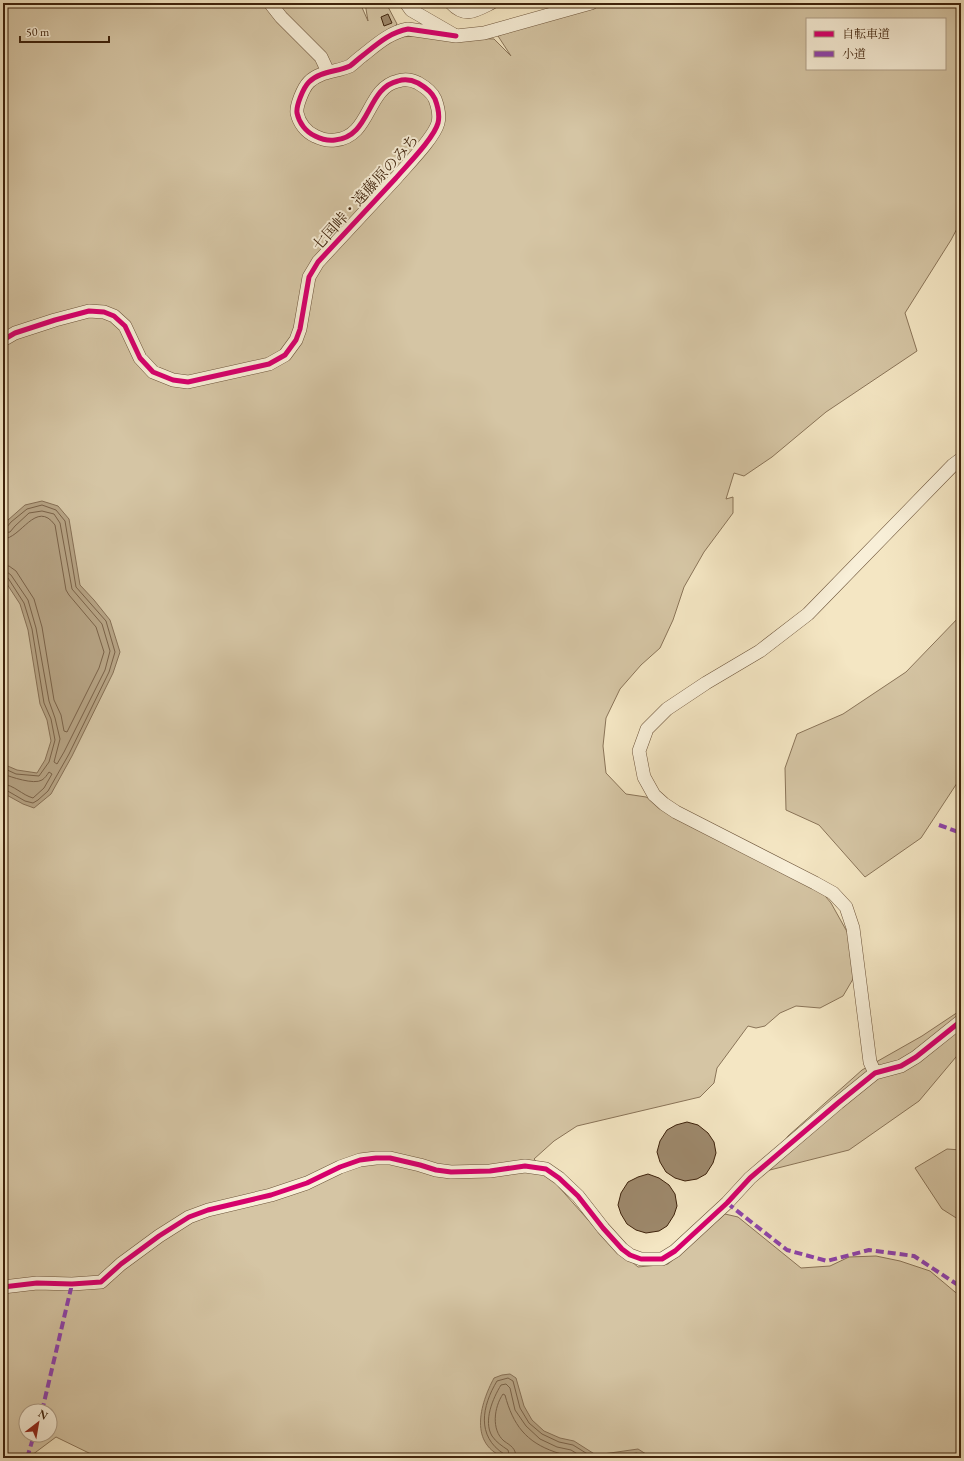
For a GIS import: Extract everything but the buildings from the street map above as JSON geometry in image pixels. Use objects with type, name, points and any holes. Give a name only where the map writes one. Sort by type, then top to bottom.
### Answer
[{"type":"street","points":[[270,3],[281,17],[321,57],[328,72]]},
{"type":"street","points":[[406,3],[411,10],[456,36]]},
{"type":"street","points":[[451,3],[457,9],[464,12],[474,11],[491,3]]},
{"type":"street","name":"七国峠・遠藤原のみち","points":[[3,340],[15,333],[90,311],[104,312],[114,316],[125,326],[140,358],[153,372],[173,380],[188,382],[269,364],[285,355],[296,340],[300,330],[309,277],[318,262],[420,151],[438,123],[439,111],[434,97],[426,88],[416,82],[404,80],[392,82],[382,90],[374,100],[356,132],[343,140],[328,141],[314,136],[302,126],[297,112],[300,97],[308,82],[328,72],[351,65],[380,41],[400,30],[408,29],[456,36],[484,33],[592,3]]},
{"type":"street","points":[[875,1073],[870,1062],[853,928],[846,907],[834,893],[815,882],[676,812],[664,804],[654,795],[644,777],[639,751],[647,729],[667,709],[760,651],[808,614],[953,465],[961,460]]},
{"type":"street","points":[[3,1287],[37,1283],[72,1284],[101,1282],[121,1264],[159,1236],[189,1217],[208,1210],[271,1195],[307,1183],[340,1167],[360,1160],[376,1158],[390,1158],[436,1170],[451,1172],[490,1171],[525,1166],[546,1169],[559,1178],[578,1196],[603,1228],[622,1249],[630,1255],[641,1259],[662,1259],[675,1251],[715,1214],[750,1178],[875,1073],[901,1066],[916,1057],[961,1021]]},
{"type":"shaded area","points":[[3,3],[360,3],[368,21],[365,3],[386,3],[397,24],[387,34],[376,38],[419,36],[494,39],[511,56],[498,36],[512,30],[613,3],[961,3],[961,221],[951,240],[905,313],[917,351],[826,412],[772,457],[744,476],[734,473],[726,499],[733,497],[733,513],[704,552],[684,587],[673,620],[660,648],[641,665],[620,689],[606,718],[603,746],[606,773],[626,794],[646,797],[816,885],[831,903],[850,937],[853,958],[853,979],[843,996],[820,1008],[796,1006],[780,1013],[765,1026],[756,1028],[748,1026],[717,1068],[714,1083],[700,1097],[577,1126],[554,1141],[534,1159],[605,1239],[638,1267],[668,1264],[725,1214],[738,1217],[801,1268],[830,1266],[849,1257],[876,1256],[900,1261],[930,1271],[961,1297],[961,1458],[90,1458],[91,1454],[58,1438],[58,1403],[18,1403],[18,1443],[48,1443],[28,1458],[3,1458]]},
{"type":"shaded area","points":[[961,615],[961,777],[921,838],[865,877],[819,825],[786,810],[785,768],[797,734],[843,714],[906,672]]},
{"type":"shaded area","points":[[961,1010],[961,1051],[919,1101],[849,1150],[762,1172],[788,1136],[862,1070],[922,1036]]},
{"type":"shaded area","points":[[947,1149],[961,1150],[961,1221],[942,1209],[915,1168]]},
{"type":"water","points":[[42,501],[58,506],[69,519],[80,585],[110,620],[120,652],[113,673],[72,756],[51,794],[34,808],[3,793],[3,764],[17,770],[37,773],[45,760],[51,741],[47,720],[40,704],[28,630],[20,604],[3,578],[3,527],[8,520],[25,505]]},
{"type":"water","points":[[510,1374],[516,1378],[524,1406],[532,1420],[544,1431],[560,1438],[574,1441],[596,1455],[638,1449],[649,1458],[506,1458],[494,1452],[486,1444],[482,1434],[480,1423],[482,1411],[489,1388],[494,1378]]},
{"type":"marked path","points":[[939,825],[961,833]]},
{"type":"marked path","points":[[727,1203],[787,1250],[827,1261],[869,1250],[914,1256],[961,1287]]},
{"type":"marked path","points":[[44,1403],[72,1284]]},
{"type":"marked path","points":[[27,1458],[32,1443]]},
{"type":"cycle path","points":[[3,340],[15,333],[89,311],[104,312],[114,316],[125,326],[140,358],[153,372],[173,380],[188,382],[269,364],[285,355],[296,340],[300,329],[309,277],[318,262],[420,151],[435,129],[439,117],[434,96],[430,92],[416,82],[400,80],[388,85],[380,93],[356,130],[347,137],[335,140],[325,140],[306,130],[298,117],[298,106],[304,88],[313,78],[350,66],[395,33],[408,29],[456,36]]},
{"type":"cycle path","points":[[3,1287],[37,1283],[72,1284],[101,1282],[121,1264],[159,1236],[189,1217],[208,1210],[271,1195],[307,1183],[340,1167],[360,1160],[376,1158],[390,1158],[436,1170],[451,1172],[490,1171],[525,1166],[546,1169],[559,1178],[578,1196],[603,1228],[622,1249],[630,1255],[641,1259],[662,1259],[675,1251],[727,1203],[750,1178],[875,1073],[901,1066],[916,1057],[961,1021]]}]
